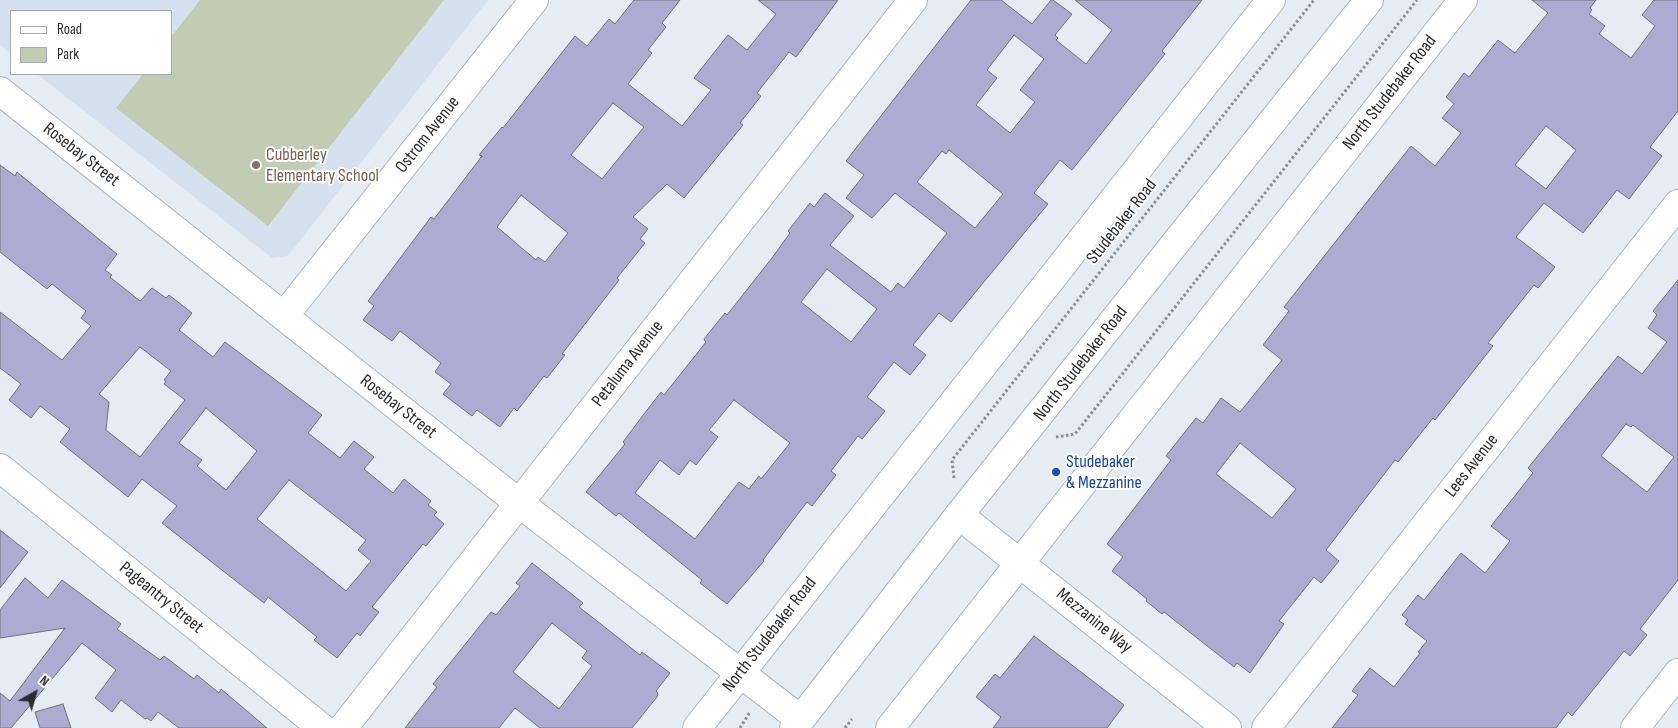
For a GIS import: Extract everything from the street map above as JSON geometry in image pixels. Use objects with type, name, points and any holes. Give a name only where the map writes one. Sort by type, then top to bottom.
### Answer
[{"type":"street","name":"Ostrom Avenue","points":[[284,316],[534,0]]},
{"type":"street","name":"Petaluma Avenue","points":[[343,728],[913,0]]},
{"type":"street","name":"North Studebaker Road","points":[[697,728],[1271,0]]},
{"type":"street","name":"North Studebaker Road","points":[[797,724],[959,515],[1369,0]]},
{"type":"street","name":"North Studebaker Road","points":[[890,728],[1463,0]]},
{"type":"street","name":"Rosebay Street","points":[[0,91],[519,503],[741,672],[797,724]]},
{"type":"street","name":"Lees Avenue","points":[[1266,728],[1678,204]]},
{"type":"street","name":"Pageantry Street","points":[[0,468],[322,728]]},
{"type":"street","name":"Mezzanine Way","points":[[959,515],[1227,728]]},
{"type":"street","points":[[1635,728],[1678,673]]},
{"type":"path","name":"Studebaker Road","points":[[952,460],[1314,0]]},
{"type":"path","points":[[1075,434],[1417,0]]},
{"type":"path","points":[[845,728],[852,719]]},
{"type":"shaded area","name":"Cubberley Elementary School","points":[[0,0],[488,0],[288,256],[272,258],[38,75],[172,75],[172,10],[10,10],[10,53],[0,45]]},
{"type":"green space","name":"Cubberley Elementary School","points":[[200,0],[444,0],[268,226],[116,108],[142,75],[172,75],[172,36]]},
{"type":"building","points":[[634,0],[680,0],[662,23],[666,27],[648,50],[652,53],[628,84],[682,126],[711,90],[694,78],[728,35],[747,50],[776,14],[758,0],[838,0],[796,57],[789,52],[757,93],[761,96],[740,123],[743,125],[684,198],[667,184],[633,217],[648,229],[640,239],[645,243],[617,278],[619,280],[562,354],[565,355],[547,378],[544,376],[517,411],[514,408],[500,427],[477,410],[472,416],[443,394],[451,384],[435,372],[441,363],[400,331],[392,341],[363,320],[374,306],[368,301],[431,217],[434,219],[482,156],[479,155],[503,128],[575,36],[587,46],[609,19],[615,24]],"holes":[[[613,103],[644,127],[602,179],[571,155]],[[521,195],[568,233],[545,262],[538,257],[536,260],[497,227]]]},
{"type":"building","points":[[971,0],[1001,0],[1032,24],[1051,0],[1053,0],[1072,14],[1055,35],[1058,38],[1056,40],[1086,64],[1112,30],[1075,0],[1202,0],[1162,51],[1165,54],[1072,170],[1060,160],[1034,193],[1048,204],[951,322],[939,313],[913,345],[926,355],[910,375],[894,362],[867,397],[885,411],[862,439],[858,436],[831,471],[836,475],[812,506],[807,502],[764,561],[727,604],[700,583],[702,580],[619,513],[616,516],[586,492],[625,444],[623,442],[661,392],[664,395],[706,342],[704,339],[725,313],[727,315],[772,258],[790,233],[788,231],[810,203],[814,207],[825,193],[854,216],[830,245],[891,292],[898,283],[904,288],[947,233],[895,193],[872,218],[846,198],[864,175],[846,161]],"holes":[[[1014,35],[1044,59],[1020,90],[1035,102],[1010,133],[976,105],[997,78],[987,70]],[[949,150],[1003,194],[975,228],[917,182],[942,151],[946,154]],[[827,269],[877,309],[851,342],[801,302]],[[734,400],[790,443],[761,479],[759,476],[749,489],[739,482],[695,539],[635,493],[660,460],[679,475],[690,460],[696,465],[718,437],[709,430]]]},
{"type":"building","points":[[1532,0],[1596,0],[1590,8],[1592,10],[1589,14],[1605,26],[1599,34],[1631,58],[1655,26],[1642,15],[1654,0],[1678,0],[1678,111],[1650,147],[1662,156],[1629,199],[1617,190],[1583,233],[1544,203],[1516,237],[1555,267],[1538,288],[1534,285],[1488,343],[1493,346],[1435,420],[1433,418],[1398,462],[1395,460],[1326,550],[1339,561],[1321,583],[1314,577],[1279,621],[1284,624],[1250,673],[1237,663],[1234,667],[1164,612],[1162,614],[1146,601],[1147,599],[1112,571],[1123,557],[1107,544],[1171,460],[1166,456],[1196,418],[1203,423],[1221,398],[1240,412],[1282,360],[1263,345],[1289,311],[1284,307],[1411,146],[1435,166],[1461,133],[1442,118],[1454,104],[1446,97],[1464,73],[1469,77],[1498,40],[1515,53],[1548,13]],"holes":[[[1546,126],[1576,150],[1546,189],[1515,165]],[[1240,443],[1296,489],[1272,518],[1216,474]]]},
{"type":"building","points":[[0,165],[15,176],[17,172],[117,254],[105,270],[112,275],[110,277],[140,301],[152,288],[166,298],[169,295],[192,313],[179,330],[213,357],[225,342],[322,415],[308,433],[340,458],[354,441],[374,457],[364,469],[393,493],[404,479],[431,501],[428,505],[437,512],[434,515],[444,524],[426,546],[423,544],[372,607],[379,612],[360,636],[357,633],[337,658],[314,640],[317,637],[268,597],[264,603],[162,523],[177,506],[142,479],[128,497],[60,442],[70,429],[40,406],[31,418],[9,400],[21,384],[0,368],[0,312],[62,360],[91,326],[81,318],[86,311],[52,284],[47,289],[0,252]],"holes":[[[140,347],[171,371],[164,380],[166,381],[164,384],[185,400],[140,457],[106,430],[109,402],[99,394]],[[206,408],[257,451],[226,490],[197,466],[202,460],[179,443]],[[289,480],[366,540],[358,550],[371,561],[346,591],[257,519]]]},
{"type":"building","points":[[1678,280],[1678,580],[1640,629],[1647,635],[1630,656],[1624,651],[1572,716],[1568,712],[1556,728],[1332,728],[1358,695],[1352,691],[1370,668],[1394,687],[1420,653],[1418,652],[1427,641],[1405,624],[1408,620],[1402,615],[1418,595],[1424,600],[1461,553],[1485,573],[1510,541],[1491,526],[1533,473],[1528,468],[1618,356],[1642,374],[1667,342],[1648,328],[1657,315],[1653,311]],"holes":[[[1626,424],[1631,427],[1633,425],[1674,457],[1647,492],[1601,456]]]},
{"type":"building","points":[[0,530],[28,552],[0,588]]},
{"type":"building","points":[[532,563],[583,603],[579,607],[640,655],[642,652],[670,673],[656,691],[658,693],[657,697],[632,728],[540,728],[515,708],[499,728],[405,728],[437,687],[433,684],[491,612],[496,615],[520,586],[516,583]],"holes":[[[552,623],[587,651],[582,658],[592,666],[559,709],[513,672]]]},
{"type":"building","points":[[25,578],[48,598],[62,580],[121,624],[117,629],[160,660],[164,656],[194,679],[197,675],[219,693],[221,689],[267,728],[179,728],[158,712],[151,721],[147,718],[145,719],[121,700],[112,712],[95,698],[116,670],[82,643],[11,728],[0,728],[0,693],[10,701],[65,628],[0,638],[0,610]]},
{"type":"building","points":[[1034,636],[1124,705],[1107,728],[993,728],[1001,717],[976,697],[995,674],[1000,678]]},
{"type":"building","points":[[63,704],[71,728],[40,728],[35,712]]},
{"type":"place","name":"Cubberley Elementary School","points":[[256,165]]},
{"type":"place","name":"Studebaker & Mezzanine","points":[[1056,472]]}]
